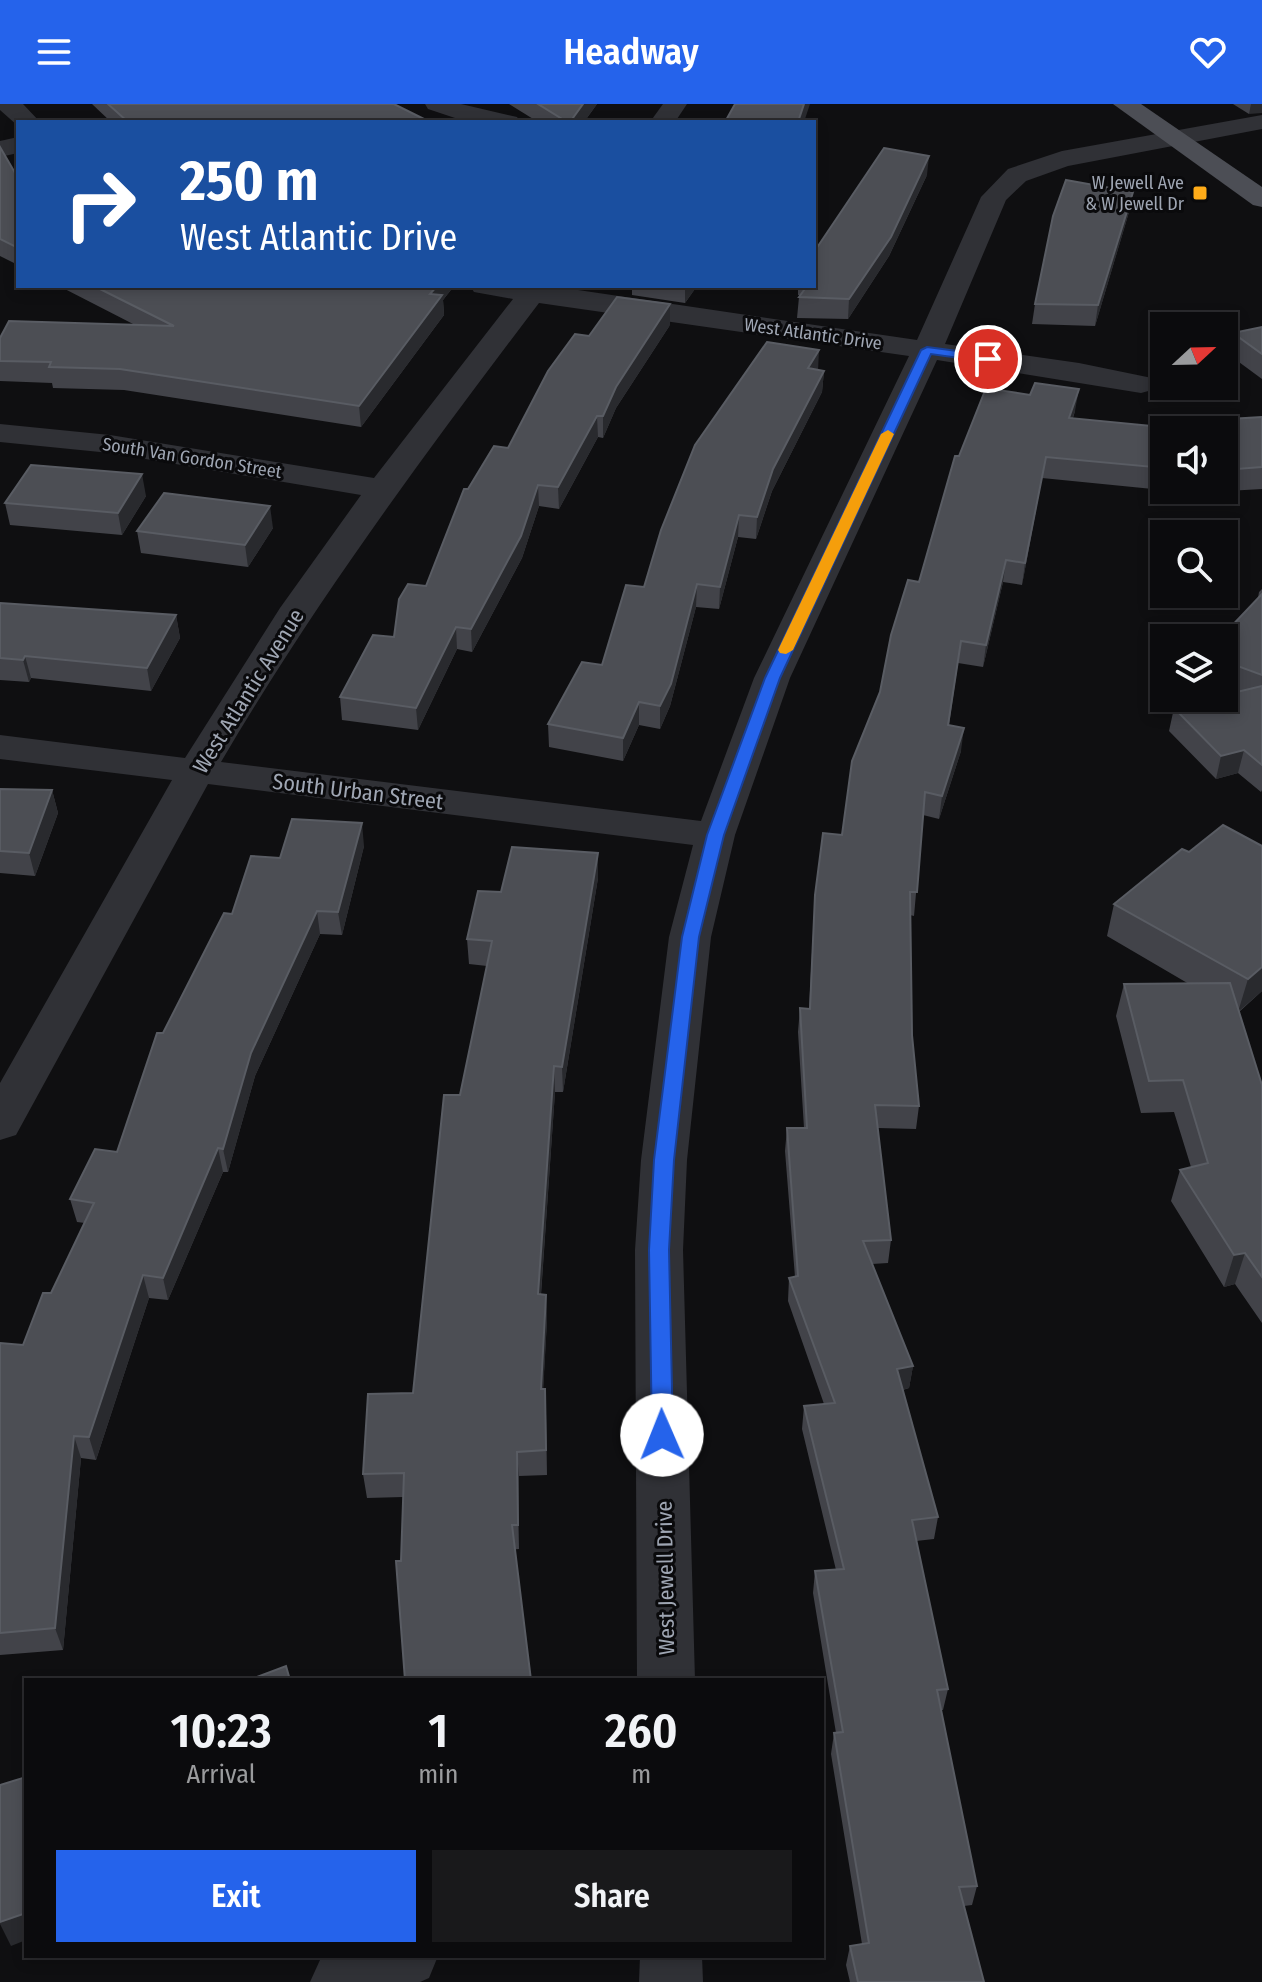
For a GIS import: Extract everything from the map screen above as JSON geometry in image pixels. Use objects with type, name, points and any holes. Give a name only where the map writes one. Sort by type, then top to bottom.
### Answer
[{"type":"main road","points":[[1125,104],[1262,199]]},
{"type":"street","points":[[8,104],[26,120]]},
{"type":"street","points":[[437,104],[497,120]]},
{"type":"street","points":[[1174,138],[1262,122]]},
{"type":"street","name":"West Jewell Drive","points":[[666,1678],[659,1250],[664,1160],[690,937],[715,835],[772,678],[927,350],[984,216],[1004,185],[1031,168],[1062,159],[1174,138]]},
{"type":"street","name":"West Atlantic Drive","points":[[509,288],[1079,372],[1141,384]]},
{"type":"street","name":"West Atlantic Avenue","points":[[0,1123],[266,656],[383,489],[534,290]]},
{"type":"street","name":"South Van Gordon Street","points":[[0,433],[110,444],[383,489]]},
{"type":"street","name":"South Urban Street","points":[[0,747],[715,835]]},
{"type":"street","points":[[342,1982],[402,1958]]},
{"type":"street","points":[[671,1958],[671,1982]]},
{"type":"building","points":[[108,104],[394,104],[426,120],[126,120]]},
{"type":"building","points":[[538,104],[583,104],[571,120],[564,120]]},
{"type":"building","points":[[735,104],[804,104],[799,120],[726,120]]},
{"type":"building","points":[[0,147],[16,175],[16,247],[0,239]]},
{"type":"building","points":[[884,148],[929,156],[891,237],[849,299],[799,297],[806,288],[816,288],[816,249]]},
{"type":"building","points":[[1066,180],[1133,192],[1098,305],[1035,304],[1053,216]]},
{"type":"building","points":[[98,288],[435,288],[430,294],[442,295],[359,406],[120,369],[49,367],[51,362],[0,361],[0,338],[9,321],[174,326]]},
{"type":"building","points":[[617,297],[670,304],[616,387],[603,416],[597,416],[558,487],[538,485],[521,536],[471,629],[456,627],[416,708],[340,697],[373,635],[394,637],[399,599],[408,584],[426,586],[464,489],[468,489],[494,446],[508,448],[548,371],[575,334],[589,336]]},
{"type":"building","points":[[1262,327],[1262,354],[1238,337],[1238,332]]},
{"type":"building","points":[[767,342],[819,350],[808,368],[824,371],[773,469],[757,517],[739,515],[720,587],[697,584],[671,684],[660,706],[639,702],[623,738],[548,724],[582,662],[602,665],[626,585],[644,587],[661,530],[695,445]]},
{"type":"building","points":[[1035,383],[1079,389],[1069,418],[1150,426],[1150,467],[1046,457],[1025,563],[1006,560],[986,645],[961,641],[948,725],[964,728],[942,796],[925,792],[917,892],[910,892],[912,1035],[919,1106],[875,1105],[891,1240],[863,1241],[913,1366],[897,1369],[938,1517],[912,1520],[948,1689],[937,1690],[977,1886],[959,1887],[984,1982],[858,1982],[850,1946],[869,1943],[834,1733],[843,1732],[815,1571],[844,1569],[804,1406],[835,1403],[789,1278],[798,1276],[787,1128],[807,1128],[800,1008],[810,1009],[815,895],[823,833],[842,835],[852,761],[880,692],[891,635],[908,580],[919,582],[955,456],[959,456],[986,388],[1030,395]]},
{"type":"building","points":[[1262,417],[1262,467],[1238,469],[1238,418]]},
{"type":"building","points":[[31,465],[142,474],[118,513],[5,503]]},
{"type":"building","points":[[164,493],[270,506],[245,545],[137,531]]},
{"type":"building","points":[[1262,594],[1262,675],[1238,666],[1238,624],[1233,624]]},
{"type":"building","points":[[0,603],[176,615],[147,668],[25,656],[23,660],[0,658]]},
{"type":"building","points":[[1262,686],[1262,765],[1244,750],[1221,756],[1178,712],[1238,712],[1238,692]]},
{"type":"building","points":[[0,789],[52,790],[29,853],[0,851]]},
{"type":"building","points":[[292,819],[362,823],[338,912],[317,911],[251,1053],[223,1149],[218,1148],[163,1278],[143,1275],[89,1437],[74,1436],[55,1628],[0,1633],[0,1343],[23,1345],[43,1293],[51,1293],[94,1203],[70,1199],[95,1149],[117,1152],[157,1033],[163,1033],[224,913],[232,914],[251,856],[280,858]]},
{"type":"building","points":[[1223,825],[1262,846],[1262,967],[1248,979],[1114,904],[1182,849],[1189,852]]},
{"type":"building","points":[[512,847],[598,853],[562,1067],[554,1066],[538,1294],[546,1295],[541,1389],[545,1389],[546,1450],[517,1452],[518,1525],[512,1525],[531,1678],[405,1678],[396,1561],[401,1561],[404,1473],[363,1474],[368,1394],[413,1393],[444,1095],[460,1095],[492,941],[467,939],[478,891],[501,892]]},
{"type":"building","points":[[1230,983],[1262,1085],[1262,1277],[1245,1253],[1234,1255],[1180,1170],[1208,1163],[1183,1080],[1149,1081],[1124,984]]},
{"type":"building","points":[[286,1666],[289,1678],[254,1678]]},
{"type":"building","points":[[24,1778],[24,1914],[0,1922],[0,1785]]},
{"type":"slow traffic","points":[[786,650],[888,434]]},
{"type":"place","name":"W Jewell Ave & W Jewell Dr","points":[[1200,193]]},
{"type":"route","points":[[662,1435],[659,1250],[664,1160],[690,937],[715,835],[772,678],[927,350],[988,359]]}]
